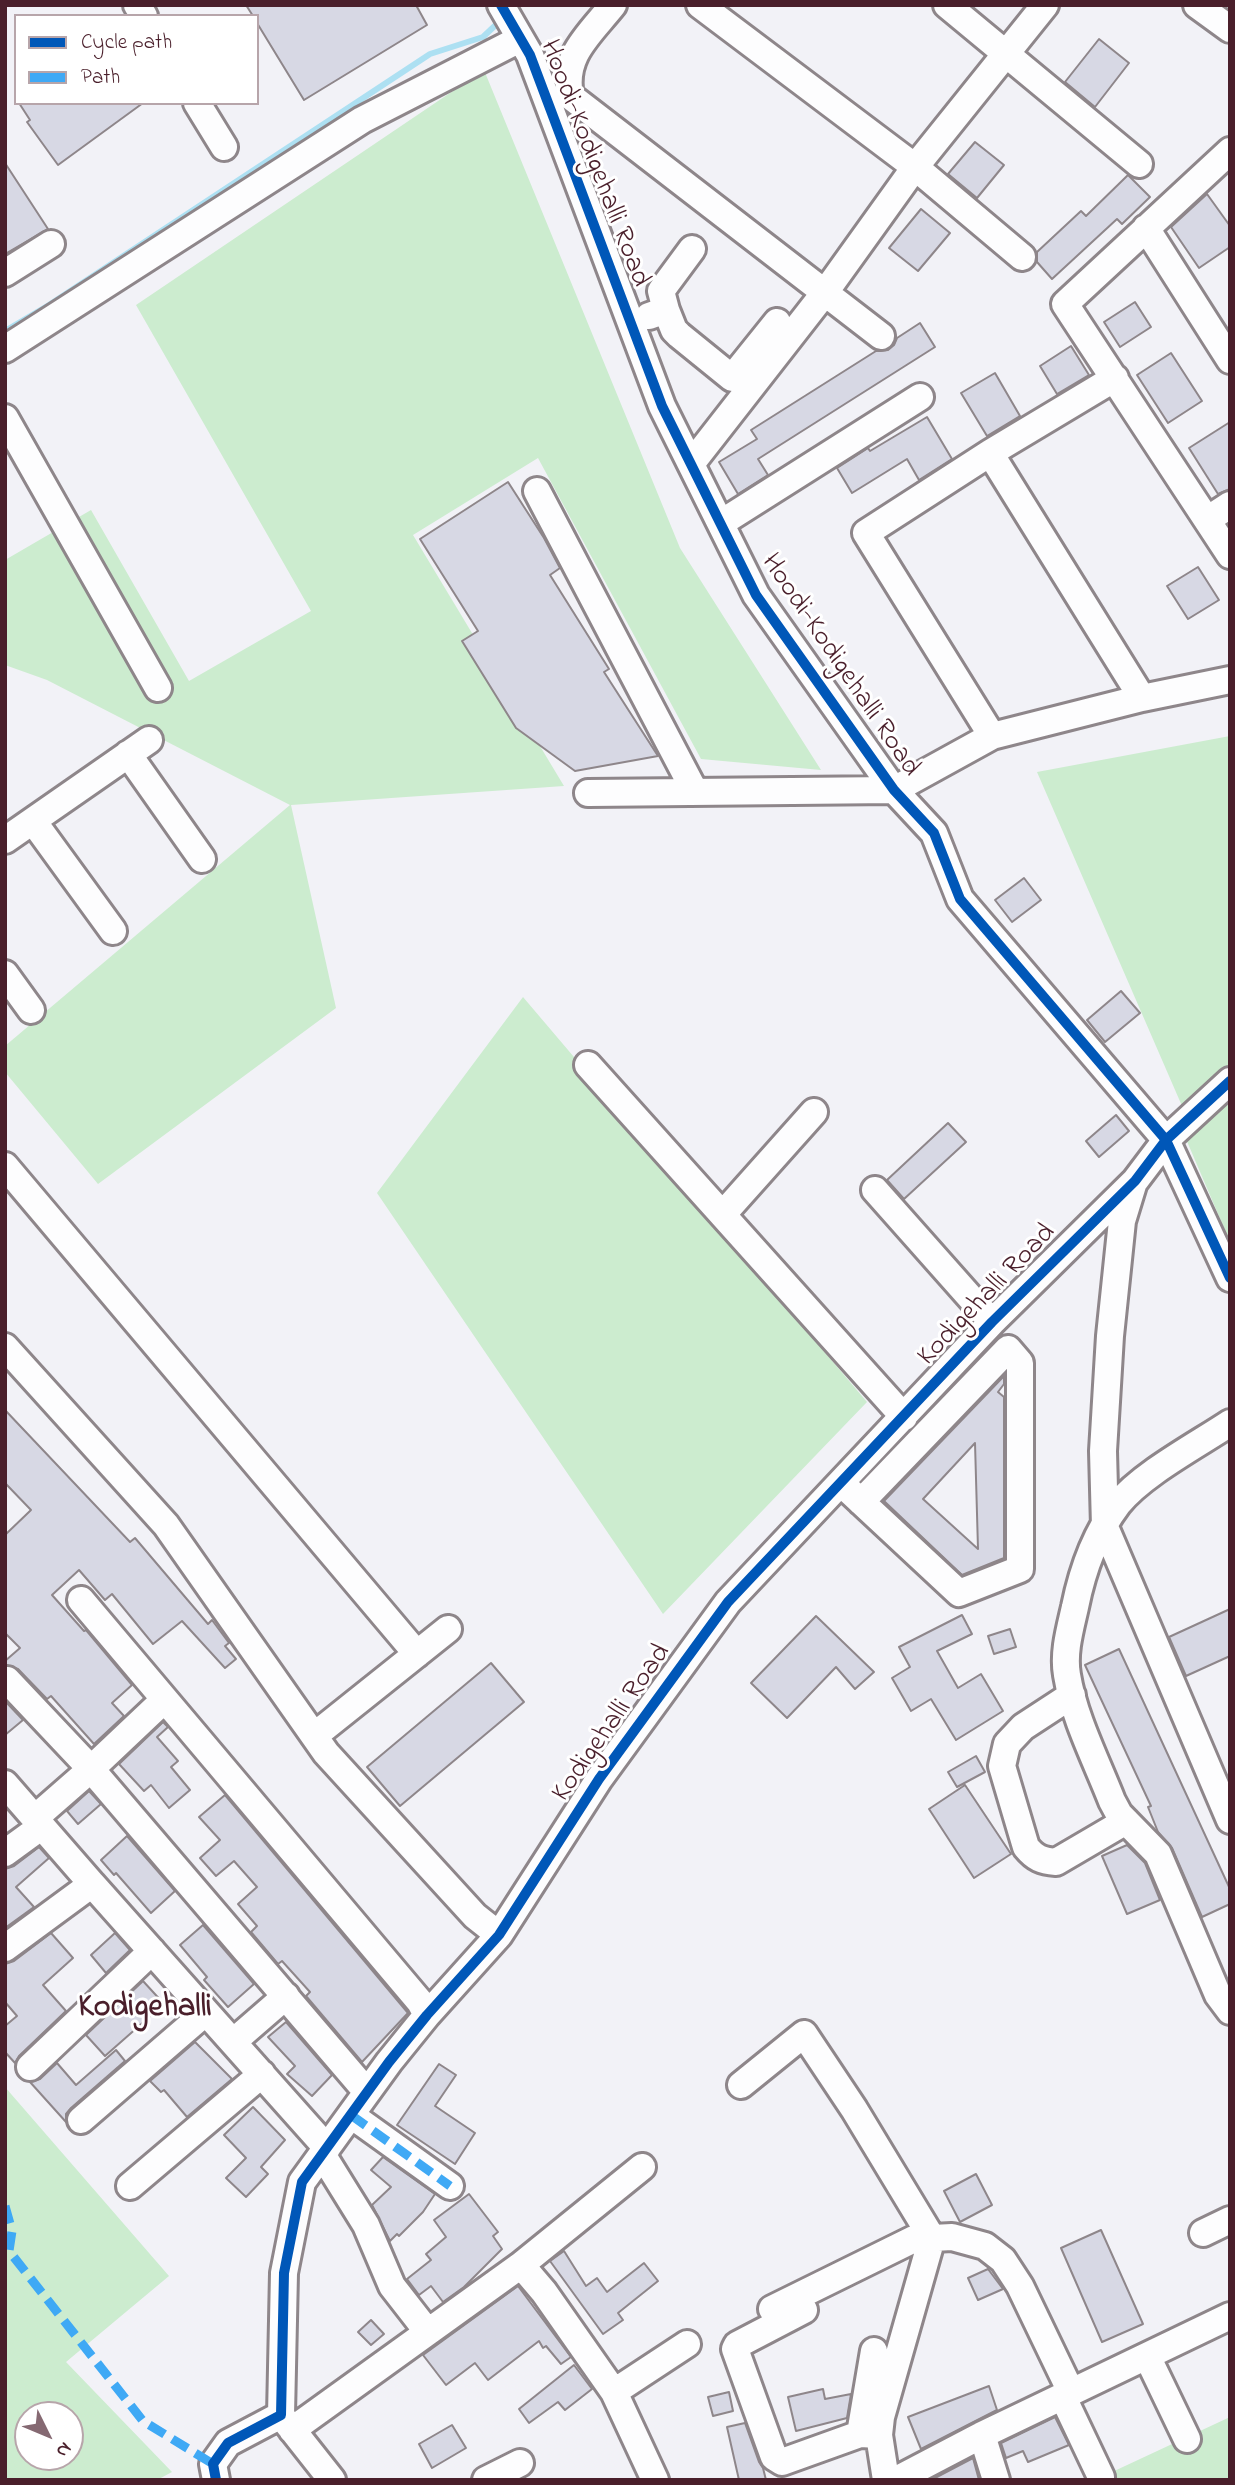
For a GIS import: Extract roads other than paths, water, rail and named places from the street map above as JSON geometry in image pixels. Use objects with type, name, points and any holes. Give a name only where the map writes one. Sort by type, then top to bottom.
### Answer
[{"type":"street","points":[[613,5],[570,62],[567,80],[570,96],[881,336]]},
{"type":"street","points":[[700,5],[915,167],[1021,257]]},
{"type":"street","points":[[947,5],[1139,164]]},
{"type":"street","points":[[691,464],[826,291],[915,167],[1045,5]]},
{"type":"street","points":[[1197,5],[1230,29]]},
{"type":"street","points":[[5,349],[511,23]]},
{"type":"street","name":"Hoodi-Kodigehalli Road","points":[[511,23],[530,55],[651,320],[662,406],[756,595],[894,790],[934,833],[960,899],[1166,1140],[1230,1278]]},
{"type":"street","points":[[198,105],[224,147]]},
{"type":"street","points":[[1228,158],[1146,228],[1065,304],[1230,555]]},
{"type":"street","points":[[1146,228],[1230,360]]},
{"type":"street","points":[[5,273],[51,244]]},
{"type":"street","points":[[692,249],[661,291],[651,320],[674,330],[732,377],[777,322]]},
{"type":"street","points":[[992,736],[866,533],[990,453],[1115,379]]},
{"type":"street","points":[[721,523],[920,397]]},
{"type":"street","points":[[5,418],[158,688]]},
{"type":"street","points":[[990,453],[1142,698]]},
{"type":"street","points":[[537,491],[695,792]]},
{"type":"street","points":[[1207,520],[1230,505]]},
{"type":"street","points":[[588,793],[894,790],[992,736],[1142,698],[1230,680]]},
{"type":"street","points":[[5,840],[139,747],[202,859]]},
{"type":"street","points":[[33,821],[113,931]]},
{"type":"street","points":[[5,974],[31,1010]]},
{"type":"street","points":[[589,1065],[904,1417]]},
{"type":"street","name":"Kodigehalli Road","points":[[286,2422],[284,2273],[302,2182],[427,2015],[499,1935],[599,1779],[728,1602],[992,1322],[1135,1181],[1166,1140],[1230,1081]]},
{"type":"street","points":[[723,1214],[814,1112]]},
{"type":"street","points":[[5,1166],[417,1654]]},
{"type":"street","points":[[1135,1181],[1122,1221],[1110,1336],[1103,1451],[1105,1527],[1230,1820]]},
{"type":"street","points":[[875,1190],[992,1322]]},
{"type":"street","points":[[972,1343],[994,1363]]},
{"type":"street","points":[[5,1347],[166,1525],[326,1754],[475,1916],[499,1935]]},
{"type":"street","points":[[841,1483],[861,1502],[958,1593],[1020,1569],[1020,1363],[1008,1349],[861,1502]]},
{"type":"street","points":[[1230,1423],[1144,1480],[1119,1504],[1097,1541],[1079,1591],[1067,1646],[1067,1674],[1072,1695],[1112,1801],[1119,1814],[1158,1854],[1218,1995],[1230,2011]]},
{"type":"street","points":[[81,1600],[411,1992],[427,2015]]},
{"type":"street","points":[[314,1736],[449,1629]]},
{"type":"street","points":[[7,1680],[91,1769],[368,2092]]},
{"type":"street","points":[[1072,1695],[1023,1727],[1007,1744],[1002,1766],[1026,1847],[1043,1861],[1056,1862],[1126,1821]]},
{"type":"street","points":[[5,1853],[164,1700]]},
{"type":"street","points":[[5,1784],[262,2074],[325,2151],[366,2225],[392,2286],[427,2331]]},
{"type":"street","points":[[5,1948],[92,1884]]},
{"type":"street","points":[[30,2067],[152,1951]]},
{"type":"street","points":[[233,2042],[286,1996]]},
{"type":"street","points":[[81,2120],[206,2012]]},
{"type":"street","points":[[741,2085],[804,2034],[855,2109],[932,2238],[881,2417],[870,2434],[778,2461],[774,2457],[735,2349],[737,2345],[841,2289]]},
{"type":"street","points":[[130,2186],[262,2074]]},
{"type":"street","points":[[351,2115],[450,2186]]},
{"type":"street","points":[[216,2480],[213,2464],[228,2443],[286,2422],[427,2331],[521,2265],[642,2167]]},
{"type":"street","points":[[1203,2234],[1230,2220]]},
{"type":"street","points":[[772,2309],[914,2239],[952,2237],[985,2246],[1003,2260],[1020,2286],[1101,2477]]},
{"type":"street","points":[[521,2265],[544,2292],[614,2392],[655,2480]]},
{"type":"street","points":[[896,2480],[982,2435],[1230,2316]]},
{"type":"street","points":[[614,2392],[687,2344]]},
{"type":"street","points":[[874,2351],[870,2434],[886,2480]]},
{"type":"street","points":[[1147,2356],[1187,2439]]},
{"type":"street","points":[[286,2422],[332,2480]]},
{"type":"street","points":[[982,2435],[996,2480]]},
{"type":"street","points":[[486,2480],[520,2463]]},
{"type":"waterway","points":[[5,331],[49,305],[430,54],[483,37],[502,19]]},
{"type":"district","name":"Kodigehalli","points":[[145,2010]]}]
